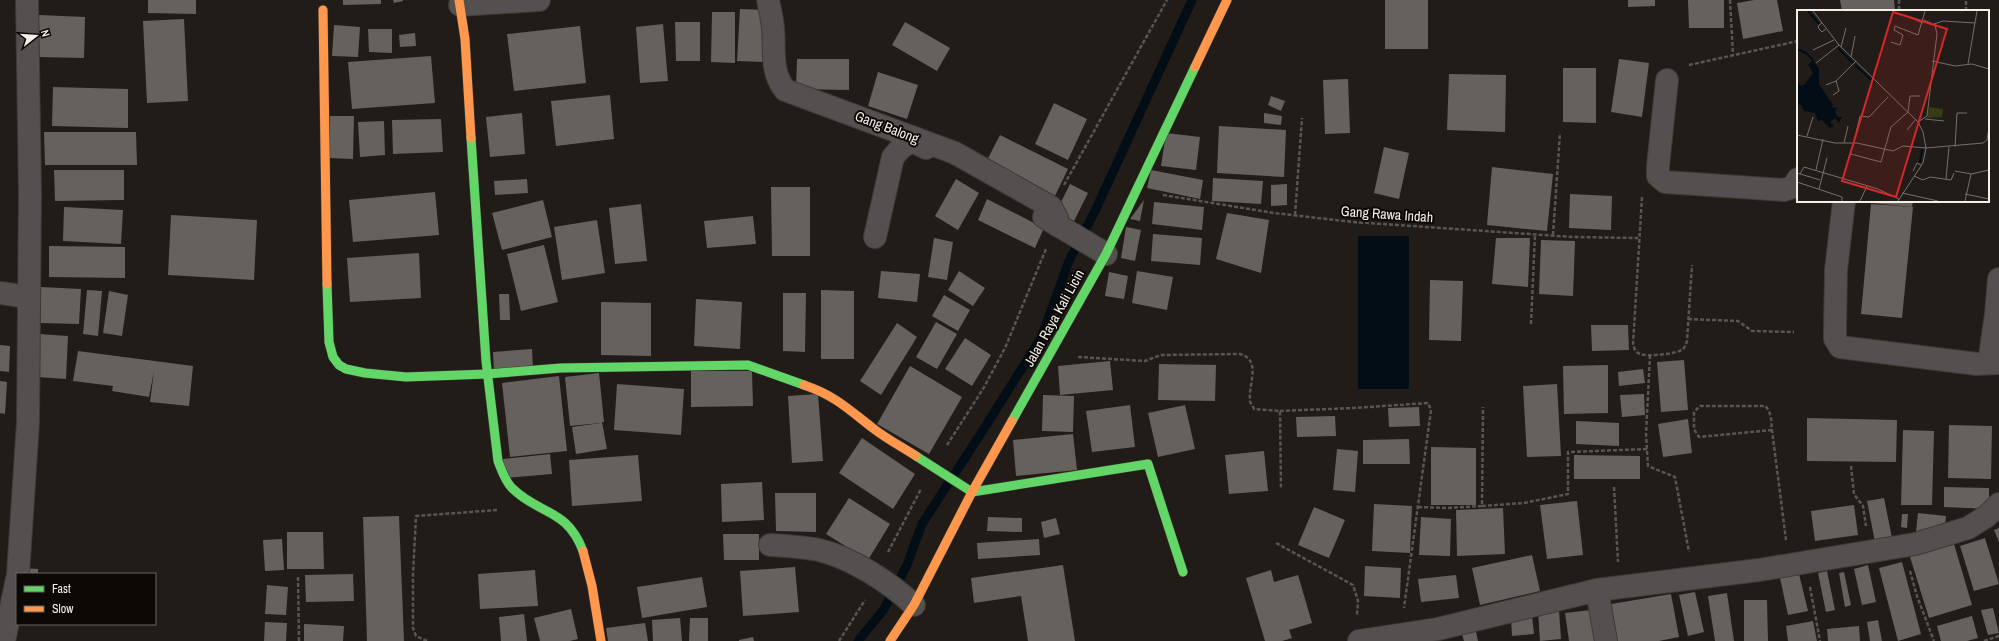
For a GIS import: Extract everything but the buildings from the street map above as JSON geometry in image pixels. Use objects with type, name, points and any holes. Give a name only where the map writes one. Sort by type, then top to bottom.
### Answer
[{"type":"street","points":[[18,573],[28,422],[30,194],[27,0]]},
{"type":"street","points":[[539,0],[459,2],[465,38],[469,84],[487,374],[502,474],[510,488],[525,498],[559,516],[575,534],[584,550],[589,569],[601,641]]},
{"type":"street","name":"Gang Balong","points":[[768,0],[773,27],[774,66],[779,82],[785,90],[955,153],[1103,252]]},
{"type":"street","name":"Jalan Raya Kali Licin","points":[[892,640],[895,590],[972,492],[1049,356],[1136,190],[1227,0]]},
{"type":"street","points":[[324,10],[328,319],[329,342],[333,356],[339,365],[346,369],[365,373],[406,377],[487,374],[560,368],[748,364],[821,391],[844,404],[875,430],[943,472],[972,492],[1148,464],[1183,572]]},
{"type":"street","points":[[1667,80],[1658,166],[1658,176],[1665,182],[1784,190],[1793,187],[1797,181]]},
{"type":"street","name":"Gang Balong","points":[[875,237],[893,157],[900,148],[912,141],[1060,222]]},
{"type":"street","points":[[1844,202],[1836,285],[1835,339],[1840,347],[1978,364],[1994,363],[1999,279]]},
{"type":"street","points":[[0,293],[28,297]]},
{"type":"street","points":[[1359,641],[1401,635],[1478,620],[1597,590],[1760,570],[1902,545],[1951,534],[1968,528],[1987,516],[1999,504]]},
{"type":"street","points":[[770,545],[820,551],[838,557],[895,590]]},
{"type":"street","points":[[4,640],[16,584]]},
{"type":"street","points":[[1597,590],[1606,641]]},
{"type":"path","points":[[839,641],[895,590],[883,563],[933,467],[983,389],[1005,348],[1040,261],[1167,0]]},
{"type":"path","points":[[1730,0],[1733,55]]},
{"type":"path","points":[[1295,215],[1302,118]]},
{"type":"path","points":[[1553,235],[1560,133]]},
{"type":"path","name":"Gang Rawa Indah","points":[[1136,190],[1295,215],[1353,222],[1535,234],[1638,238],[1633,344],[1635,350],[1640,354],[1650,355]]},
{"type":"path","points":[[1531,324],[1535,234]]},
{"type":"path","points":[[1692,265],[1685,348],[1679,353],[1650,355],[1646,434],[1650,468],[1675,477],[1678,484],[1693,578]]},
{"type":"path","points":[[1688,320],[1738,321],[1752,331],[1794,332]]},
{"type":"path","points":[[1049,356],[1145,361],[1161,355],[1240,354],[1247,356],[1251,361],[1253,370],[1250,402],[1254,409],[1280,411],[1428,403],[1431,410],[1401,635]]},
{"type":"path","points":[[1772,430],[1699,438],[1694,429],[1694,412],[1700,406],[1765,406],[1770,413],[1798,563],[1814,612],[1820,641]]},
{"type":"path","points":[[1482,506],[1483,408]]},
{"type":"path","points":[[1280,411],[1281,489]]},
{"type":"path","points":[[1418,507],[1447,508],[1524,503],[1568,494],[1568,452],[1647,449]]},
{"type":"path","points":[[1851,466],[1854,494],[1863,506],[1869,550]]},
{"type":"path","points":[[1614,487],[1619,588]]},
{"type":"path","points":[[427,641],[416,636],[413,628],[413,574],[416,516],[497,510],[525,498]]},
{"type":"path","points":[[1276,543],[1353,585],[1358,601],[1356,617]]},
{"type":"path","points":[[1902,545],[1917,596],[1934,641]]},
{"type":"path","points":[[298,577],[299,641]]},
{"type":"path","points":[[1984,641],[1999,636]]},
{"type":"shaded area","points":[[1358,236],[1409,236],[1409,389],[1358,389]]},
{"type":"waterway","points":[[858,641],[884,609],[907,565],[922,524],[1041,338],[1069,261],[1095,211],[1192,0]]},
{"type":"traffic: fast","points":[[1012,421],[1106,254],[1195,67]]},
{"type":"traffic: fast","points":[[471,138],[486,361],[498,461],[512,488],[522,497],[561,519],[576,537],[583,551]]},
{"type":"traffic: fast","points":[[327,284],[329,342],[333,357],[339,365],[346,369],[365,373],[406,377],[487,374],[561,368],[748,365],[804,385]]},
{"type":"traffic: fast","points":[[916,456],[972,492],[1148,464],[1183,572]]},
{"type":"traffic: slow","points":[[459,0],[465,39],[471,138]]},
{"type":"traffic: slow","points":[[1195,67],[1227,0]]},
{"type":"traffic: slow","points":[[323,10],[327,284]]},
{"type":"traffic: slow","points":[[804,385],[833,398],[889,440],[916,456]]},
{"type":"traffic: slow","points":[[890,641],[914,605],[972,492],[1012,421]]},
{"type":"traffic: slow","points":[[583,551],[592,586],[601,641]]}]
